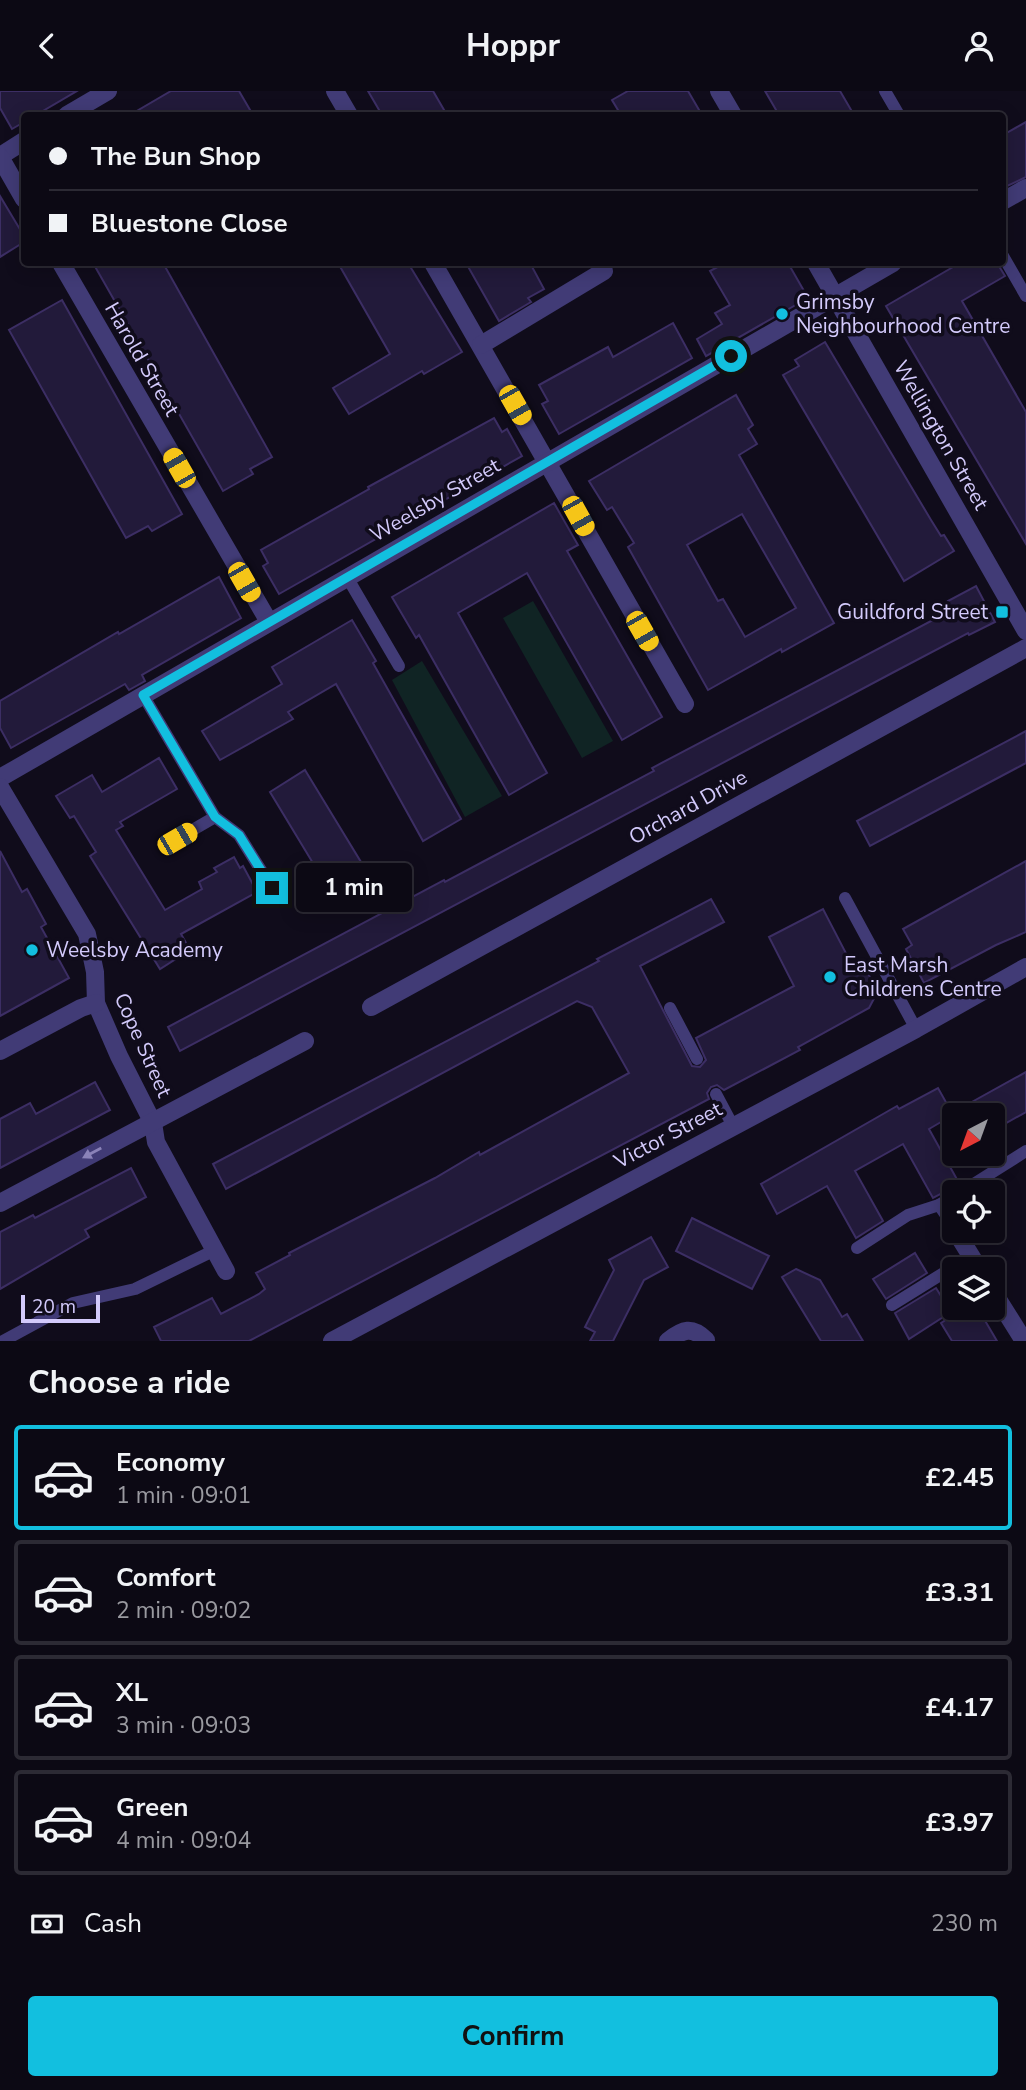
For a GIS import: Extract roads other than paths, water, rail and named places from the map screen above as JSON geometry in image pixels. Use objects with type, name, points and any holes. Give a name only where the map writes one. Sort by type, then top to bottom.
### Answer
[{"type":"street","points":[[72,112],[108,91]]},
{"type":"street","points":[[335,91],[347,112]]},
{"type":"street","points":[[719,91],[731,112]]},
{"type":"street","points":[[21,143],[0,156],[21,194]]},
{"type":"street","points":[[1006,199],[1026,188]]},
{"type":"street","name":"Harold Street","points":[[63,266],[269,622]]},
{"type":"street","points":[[435,266],[685,704]]},
{"type":"street","name":"Wellington Street","points":[[818,266],[1026,631]]},
{"type":"street","name":"Weelsby Street","points":[[0,778],[888,266]]},
{"type":"street","points":[[481,345],[604,271]]},
{"type":"street","name":"Orchard Drive","points":[[371,1007],[1026,648]]},
{"type":"street","name":"Cope Street","points":[[4,792],[87,934],[95,972],[96,1003],[153,1123],[156,1142],[226,1271]]},
{"type":"street","name":"Victor Street","points":[[332,1341],[916,1029],[1026,967]]},
{"type":"street","points":[[0,1051],[81,1008],[96,1003]]},
{"type":"street","points":[[0,1203],[305,1041]]},
{"type":"street","points":[[1005,1308],[1022,1331]]},
{"type":"street","points":[[668,1341],[688,1330],[697,1331],[706,1341]]},
{"type":"lane","points":[[885,91],[898,112]]},
{"type":"lane","points":[[1006,261],[1026,296]]},
{"type":"lane","points":[[347,577],[400,666]]},
{"type":"lane","points":[[143,695],[215,817],[239,835],[272,888]]},
{"type":"lane","points":[[177,839],[215,817]]},
{"type":"lane","points":[[845,898],[916,1029]]},
{"type":"lane","points":[[670,1008],[698,1059]]},
{"type":"lane","points":[[716,1094],[733,1126]]},
{"type":"lane","points":[[980,1180],[1026,1151]]},
{"type":"lane","points":[[856,1248],[908,1215],[942,1203]]},
{"type":"lane","points":[[939,1205],[942,1210]]},
{"type":"lane","points":[[3,1341],[73,1303],[135,1289],[215,1250]]},
{"type":"lane","points":[[892,1305],[942,1280]]},
{"type":"place","name":"Grimsby Neighbourhood Centre","points":[[782,314]]},
{"type":"place","name":"Guildford Street","points":[[1002,612]]},
{"type":"place","name":"Weelsby Academy","points":[[32,950]]},
{"type":"place","name":"East Marsh Childrens Centre","points":[[830,977]]}]
